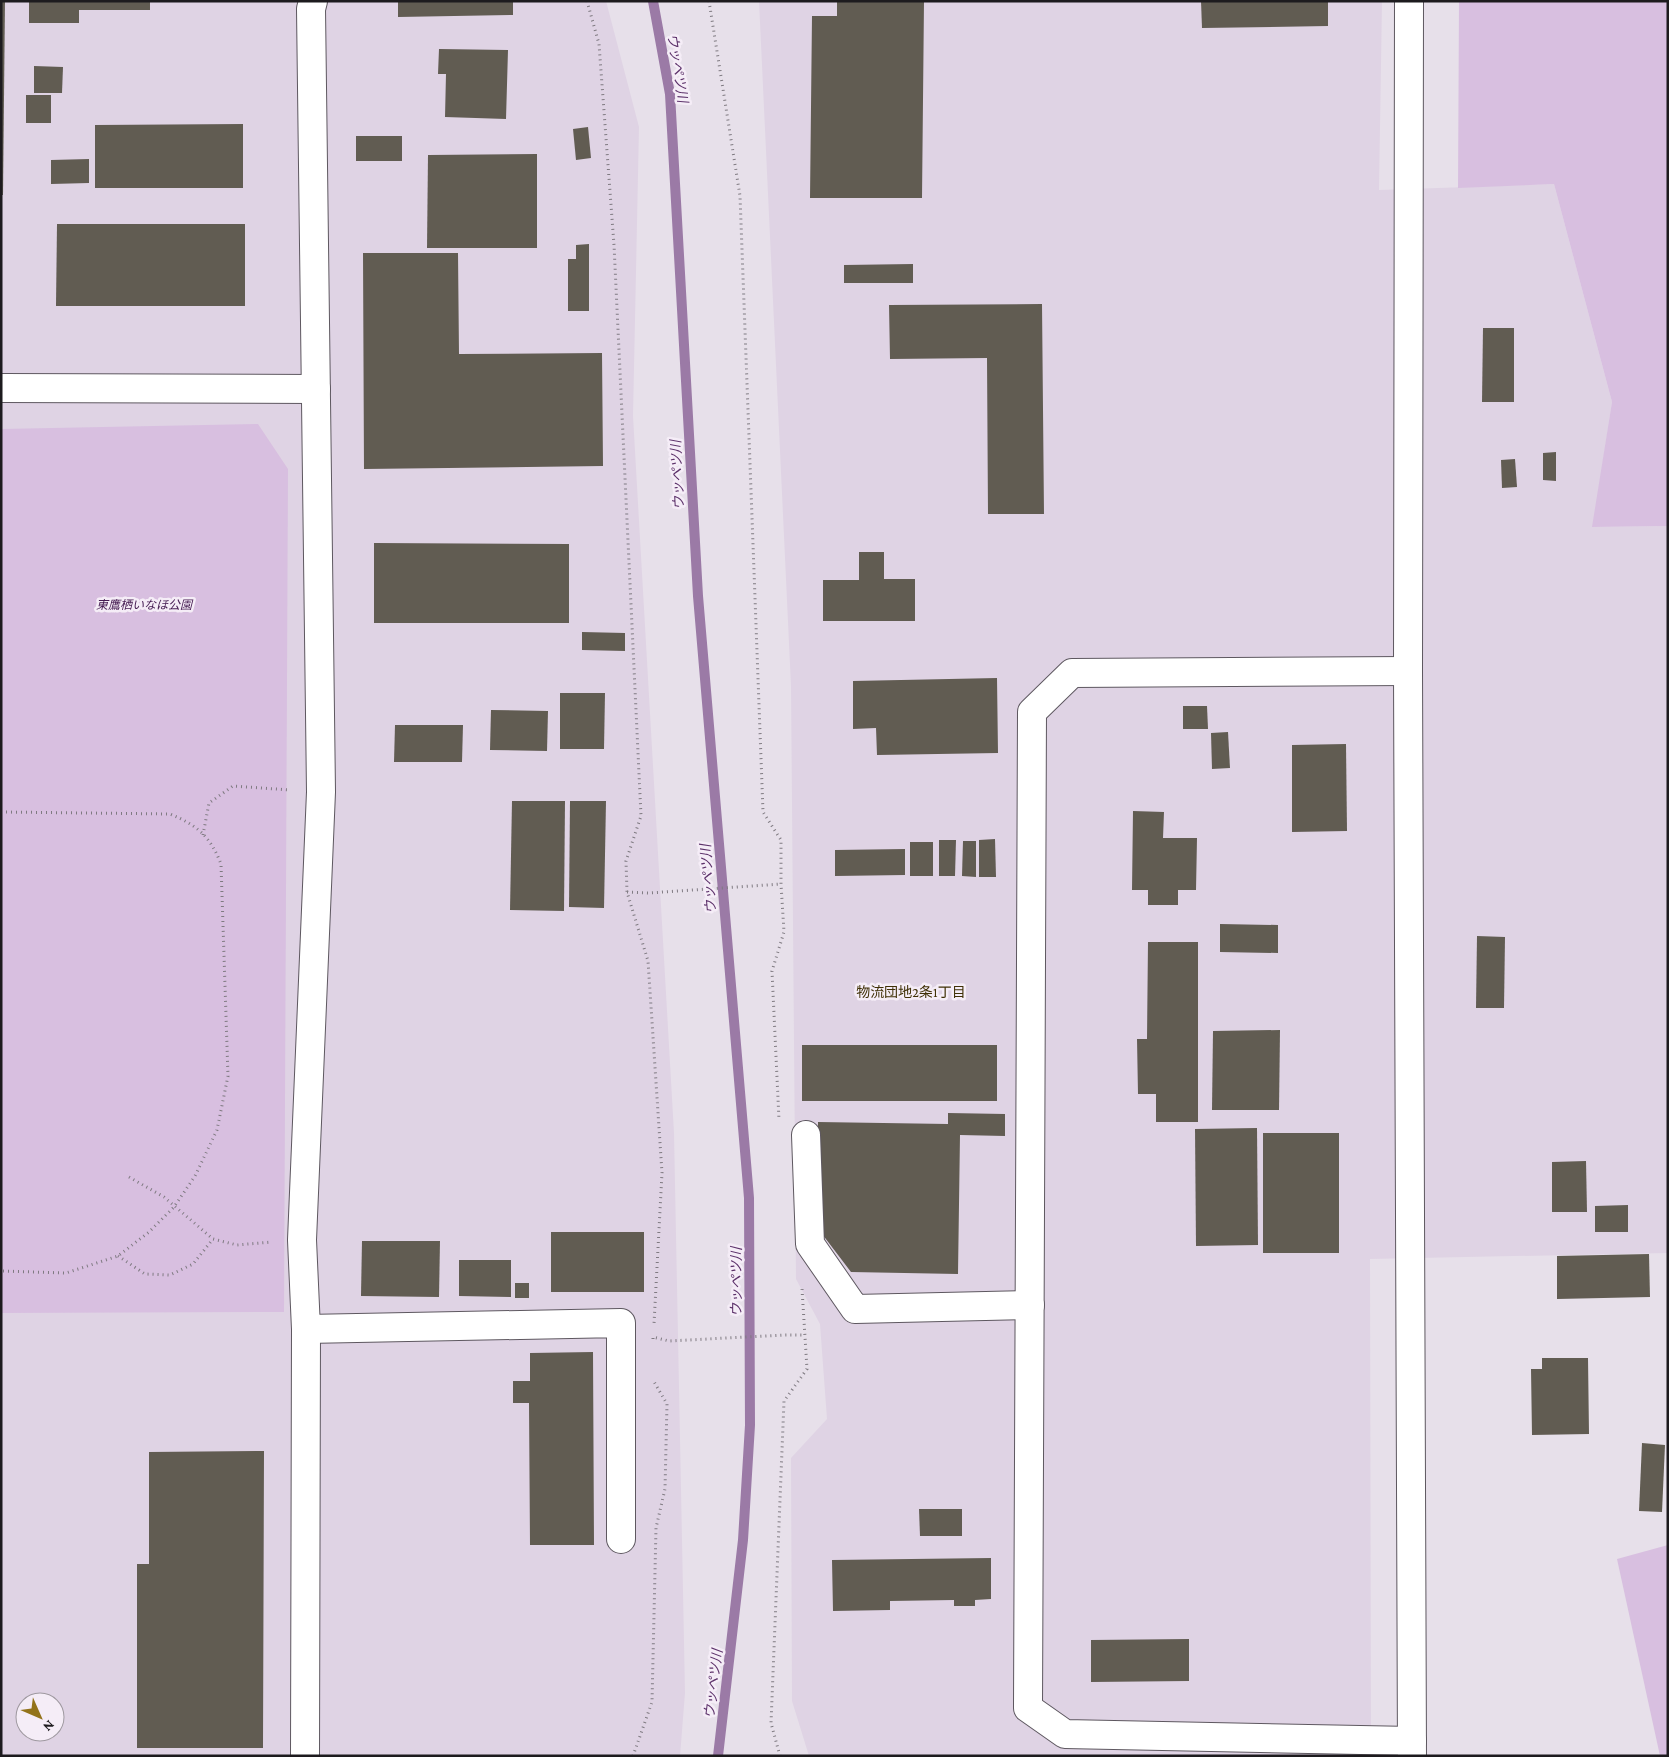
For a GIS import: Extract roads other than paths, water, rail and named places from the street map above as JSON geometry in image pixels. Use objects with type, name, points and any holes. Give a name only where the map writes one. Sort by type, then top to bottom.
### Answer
[{"type":"street","points":[[305,1756],[306,1328],[302,1240],[321,792],[311,9],[313,1]]},
{"type":"street","points":[[1408,672],[1072,673],[1032,712],[1028,1708],[1065,1734],[1412,1748],[1408,672],[1409,1]]},
{"type":"street","points":[[1,388],[316,389]]},
{"type":"street","points":[[806,1135],[810,1244],[855,1309],[1030,1305]]},
{"type":"street","points":[[306,1328],[621,1323],[621,1540]]},
{"type":"waterway","name":"ウッペツ川","points":[[653,1],[670,94],[698,596],[749,1198],[750,1425],[743,1540],[718,1756]]},
{"type":"district","name":"物流団地2条1丁目","points":[[911,992]]},
{"type":"park label","name":"東鷹栖いなほ公園","points":[[144,605]]}]
